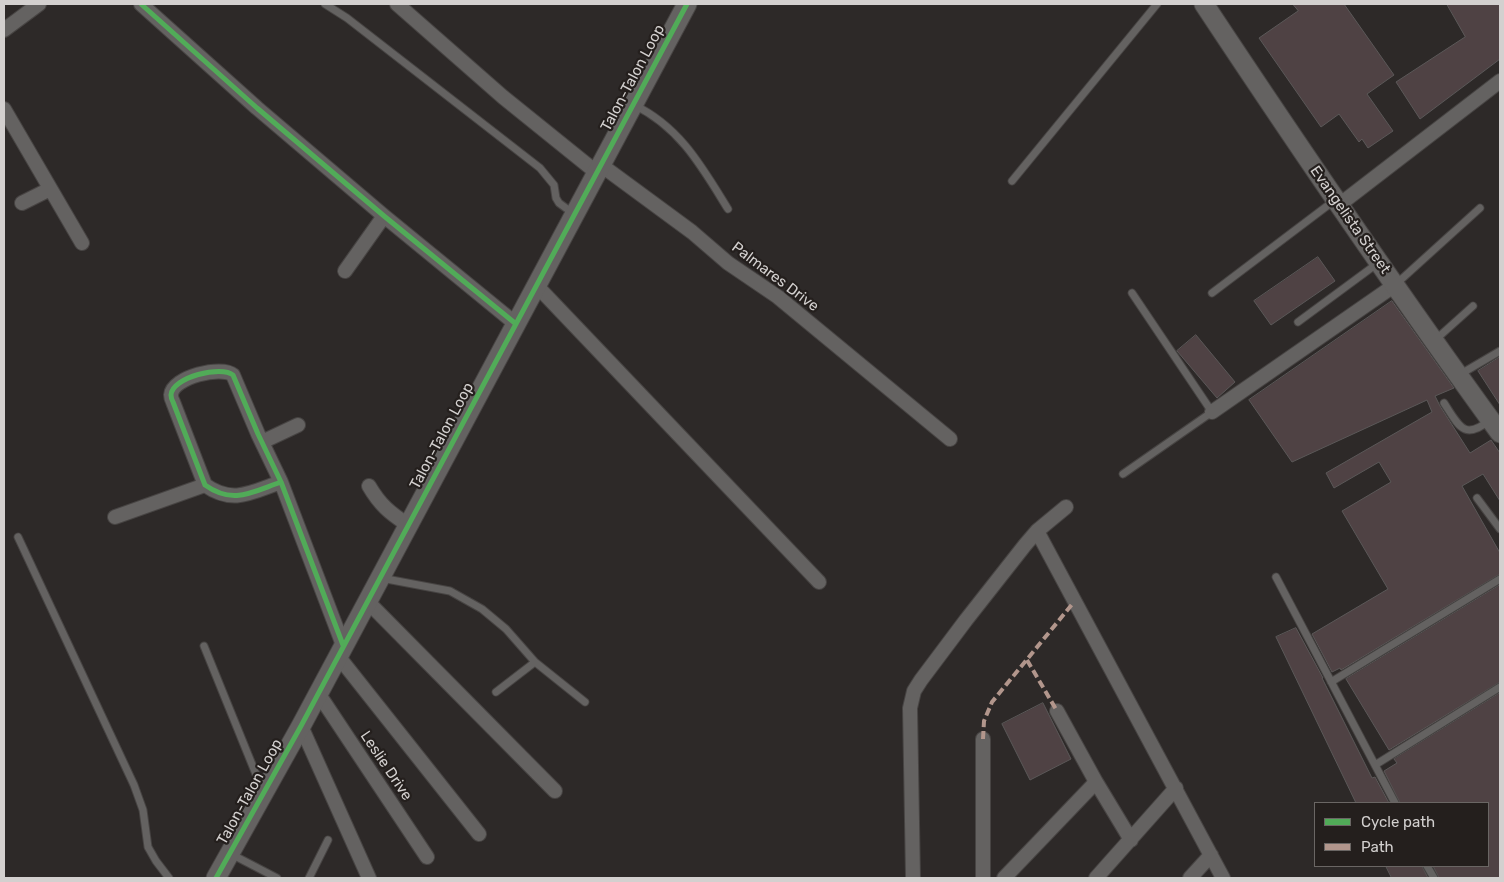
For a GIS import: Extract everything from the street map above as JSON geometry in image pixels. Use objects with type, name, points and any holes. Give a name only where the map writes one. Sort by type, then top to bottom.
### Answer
[{"type":"street","points":[[4,30],[40,4]]},
{"type":"street","points":[[141,4],[257,108],[384,216],[516,324]]},
{"type":"street","name":"Palmares Drive","points":[[397,4],[503,97],[599,169],[692,232],[728,263],[778,297],[950,439]]},
{"type":"street","name":"Talon-Talon Loop","points":[[216,878],[301,726],[687,4]]},
{"type":"street","name":"Evangelista Street","points":[[1204,4],[1337,202],[1495,427]]},
{"type":"street","points":[[1337,202],[1500,82]]},
{"type":"street","points":[[4,109],[82,243]]},
{"type":"street","points":[[22,203],[50,189]]},
{"type":"street","points":[[345,271],[384,216]]},
{"type":"street","points":[[536,285],[819,582]]},
{"type":"street","points":[[1212,412],[1395,285]]},
{"type":"street","points":[[281,482],[241,496],[216,493],[205,485],[173,402],[171,394],[173,388],[189,378],[206,373],[224,370],[231,372],[281,482],[340,651],[479,834]]},
{"type":"street","points":[[262,442],[298,425]]},
{"type":"street","points":[[115,517],[205,485]]},
{"type":"street","points":[[369,486],[378,501],[390,513],[408,525]]},
{"type":"street","points":[[913,878],[910,708],[914,691],[972,612],[1037,531],[1066,507]]},
{"type":"street","points":[[1037,531],[1223,878]]},
{"type":"street","points":[[367,600],[555,791]]},
{"type":"street","name":"Leslie Drive","points":[[318,693],[427,857]]},
{"type":"street","points":[[1057,711],[1131,840]]},
{"type":"street","points":[[301,726],[369,878]]},
{"type":"street","points":[[983,740],[983,878]]},
{"type":"street","points":[[1004,878],[1096,782]]},
{"type":"street","points":[[1096,878],[1176,788]]},
{"type":"street","points":[[1190,878],[1211,855]]},
{"type":"lane","points":[[325,4],[347,18],[540,168],[554,185],[556,198],[574,214]]},
{"type":"lane","points":[[1012,181],[1157,4]]},
{"type":"lane","points":[[632,105],[654,116],[676,135],[707,173],[728,209]]},
{"type":"lane","points":[[1212,293],[1337,202]]},
{"type":"lane","points":[[1395,285],[1480,208]]},
{"type":"lane","points":[[1298,322],[1379,262]]},
{"type":"lane","points":[[1123,474],[1212,412],[1132,293]]},
{"type":"lane","points":[[1434,341],[1473,306]]},
{"type":"lane","points":[[1458,376],[1500,351]]},
{"type":"lane","points":[[1444,403],[1454,419],[1468,431],[1474,431],[1482,427],[1495,427]]},
{"type":"lane","points":[[1477,498],[1500,529]]},
{"type":"lane","points":[[18,537],[134,785],[143,810],[148,847],[169,878]]},
{"type":"lane","points":[[380,577],[450,591],[482,609],[506,629],[535,662],[585,702]]},
{"type":"lane","points":[[1276,577],[1394,802]]},
{"type":"lane","points":[[1331,682],[1500,579]]},
{"type":"lane","points":[[204,646],[264,792]]},
{"type":"lane","points":[[496,692],[535,662]]},
{"type":"lane","points":[[1375,765],[1500,687]]},
{"type":"lane","points":[[309,878],[328,840]]},
{"type":"lane","points":[[231,854],[277,878]]},
{"type":"lane","points":[[1428,867],[1434,878]]},
{"type":"building","points":[[1293,4],[1344,4],[1394,75],[1367,94],[1393,131],[1368,148],[1362,139],[1359,142],[1339,114],[1321,127],[1259,38],[1298,11]]},
{"type":"building","points":[[1447,4],[1500,4],[1500,59],[1420,119],[1396,82],[1465,37]]},
{"type":"building","points":[[1318,257],[1335,281],[1271,325],[1254,301]]},
{"type":"building","points":[[1392,301],[1454,388],[1435,396],[1470,453],[1491,440],[1500,453],[1500,501],[1483,474],[1462,486],[1500,553],[1500,574],[1341,670],[1340,668],[1332,672],[1312,634],[1388,589],[1342,511],[1391,482],[1379,462],[1334,488],[1326,473],[1432,412],[1427,400],[1292,462],[1249,400]]},
{"type":"building","points":[[1196,335],[1235,382],[1217,398],[1177,351]]},
{"type":"building","points":[[1500,357],[1500,405],[1478,371]]},
{"type":"building","points":[[1500,585],[1500,682],[1389,750],[1346,679]]},
{"type":"building","points":[[1296,628],[1372,778],[1375,777],[1388,802],[1356,802],[1276,637]]},
{"type":"building","points":[[1500,693],[1500,878],[1439,878],[1434,867],[1489,867],[1489,802],[1400,802],[1384,771],[1397,763],[1394,759]]},
{"type":"building","points":[[1043,703],[1071,759],[1030,780],[1002,724]]},
{"type":"building","points":[[1386,867],[1422,867],[1428,878],[1392,878]]},
{"type":"marked path","points":[[983,739],[984,721],[992,702],[1074,602]]},
{"type":"marked path","points":[[1027,660],[1057,711]]},
{"type":"cycle path","points":[[141,4],[257,108],[384,216],[516,324]]},
{"type":"cycle path","points":[[216,878],[301,726],[687,4]]},
{"type":"cycle path","points":[[281,482],[233,375],[219,371],[198,374],[188,378],[174,389],[171,395],[172,399],[205,485],[225,494],[243,495],[281,482],[343,645]]}]
